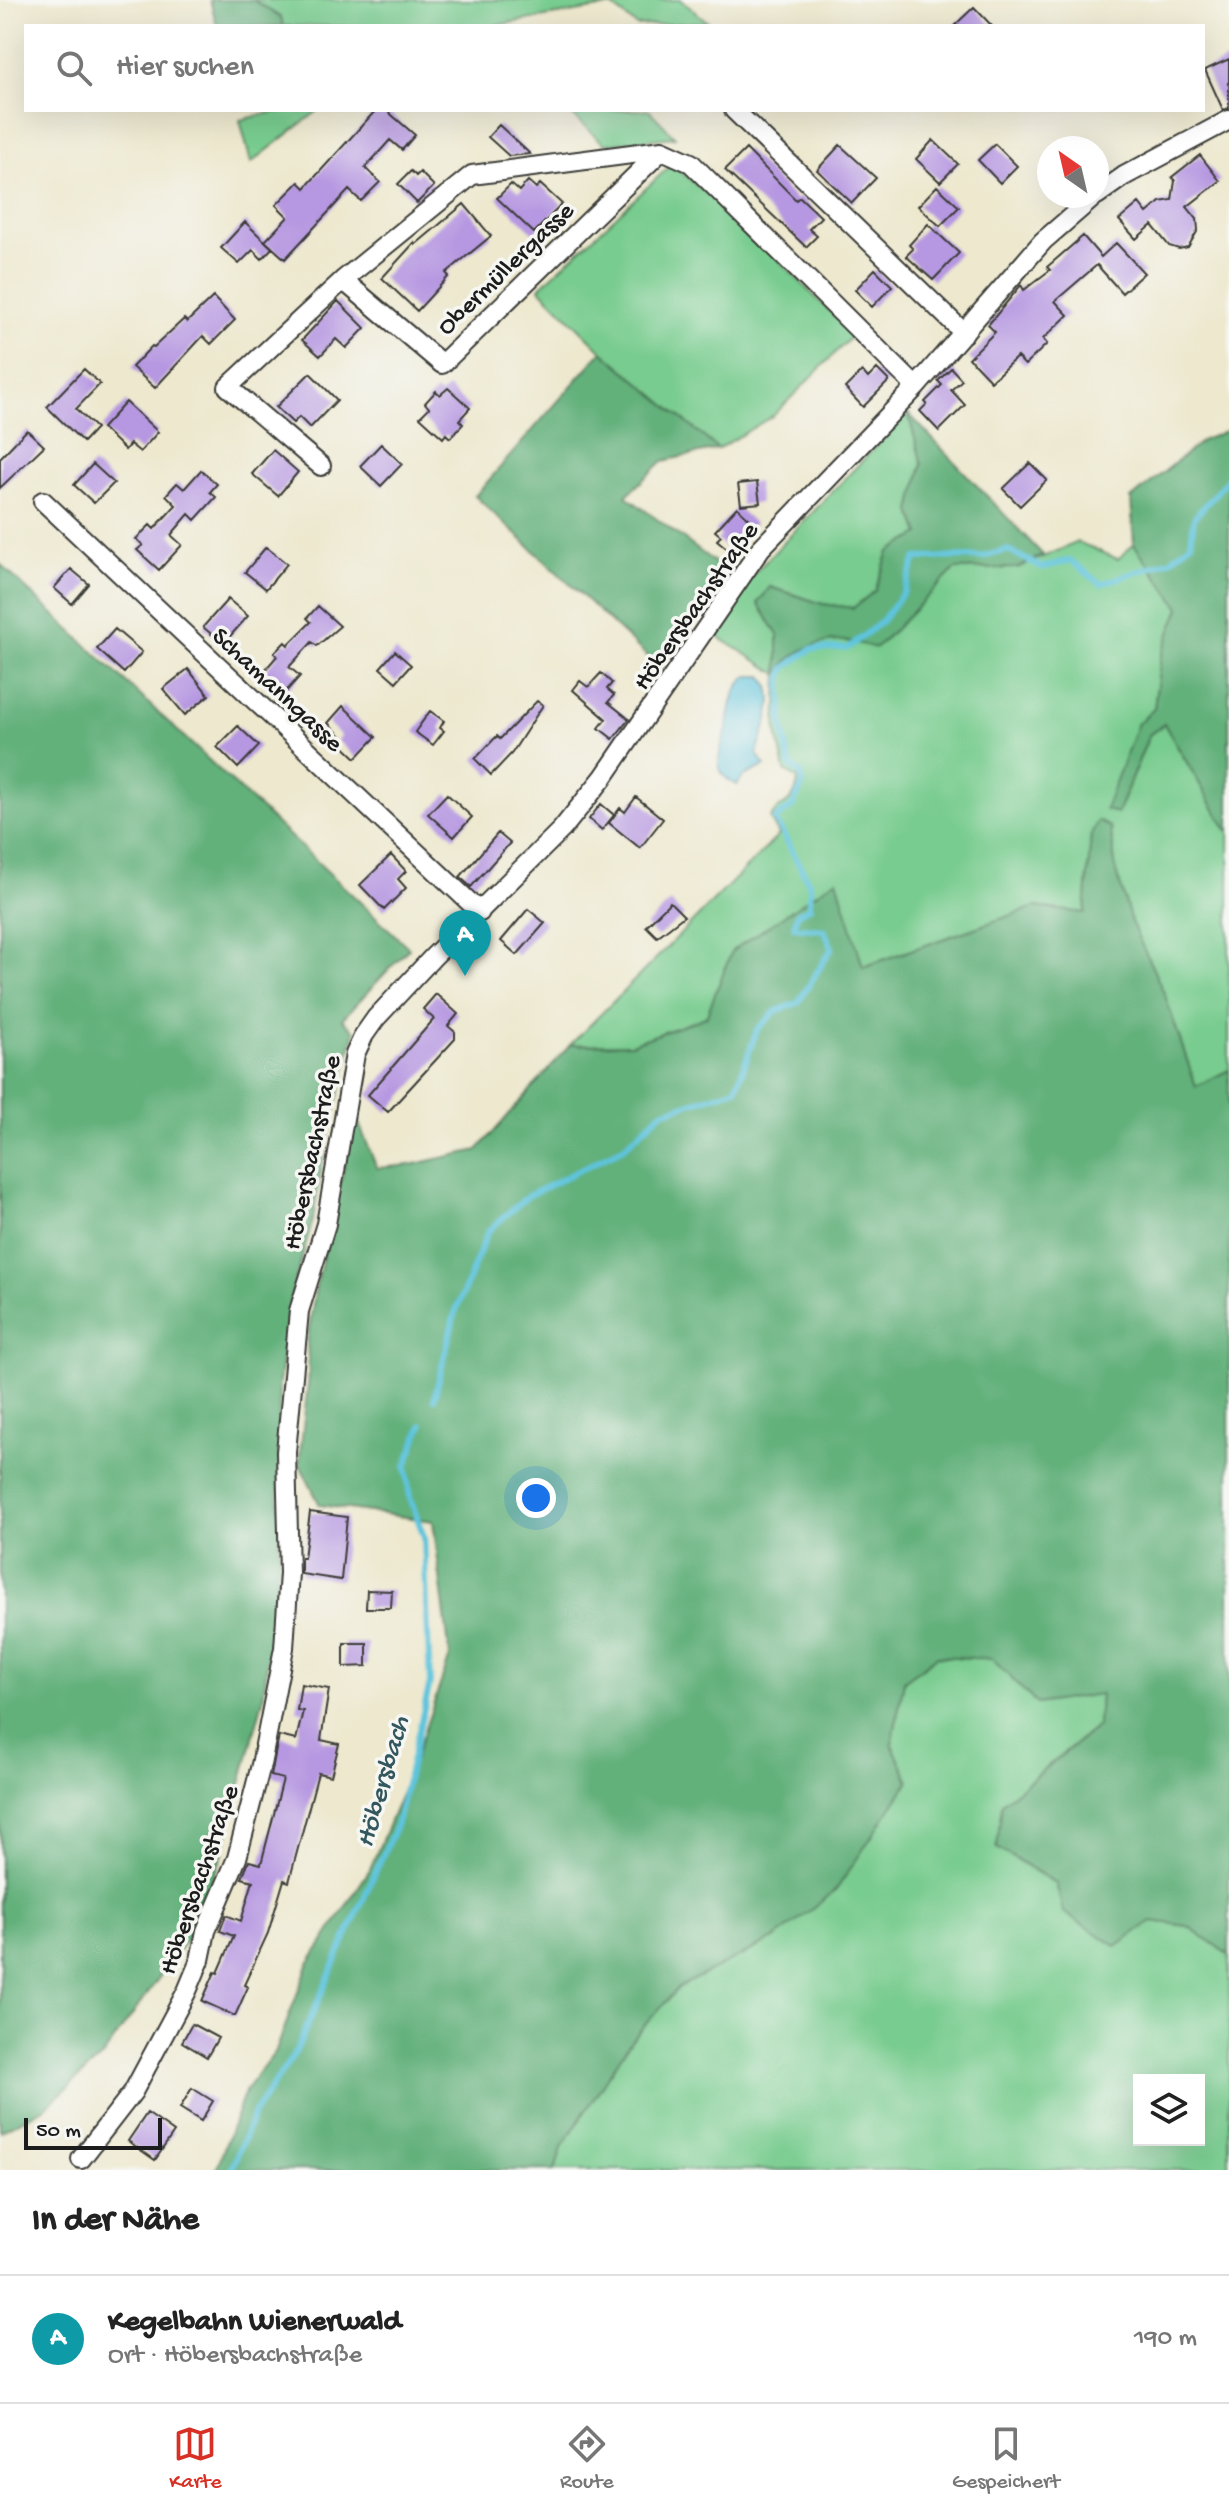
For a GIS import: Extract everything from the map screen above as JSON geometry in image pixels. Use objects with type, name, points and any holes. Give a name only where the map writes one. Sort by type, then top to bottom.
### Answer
[{"type":"street","points":[[736,112],[964,333]]},
{"type":"street","name":"Höbersbachstraße","points":[[1109,186],[1229,120]]},
{"type":"street","points":[[662,150],[691,163],[916,387]]},
{"type":"street","name":"Obermüllergasse","points":[[343,280],[442,364],[662,150]]},
{"type":"street","name":"Obermüllergasse","points":[[321,466],[228,387],[343,280],[472,175],[662,150]]},
{"type":"street","name":"Höbersbachstraße","points":[[81,2159],[133,2092],[187,1991],[200,1960],[206,1931],[237,1858],[261,1765],[284,1648],[289,1573],[286,1452],[299,1311],[326,1224],[355,1054],[364,1035],[376,1018],[562,829],[603,778],[761,548],[916,387],[1043,241],[1081,208]]},
{"type":"street","name":"Schamanngasse","points":[[43,501],[480,912]]},
{"type":"green space","points":[[210,0],[253,0],[281,18],[282,24],[216,24]]},
{"type":"green space","points":[[253,0],[681,0],[708,22],[634,24],[612,6],[502,24],[282,24],[281,18]]},
{"type":"green space","points":[[274,112],[316,112],[251,163],[240,120]]},
{"type":"green space","points":[[569,112],[651,112],[675,137],[604,144]]},
{"type":"green space","points":[[672,164],[750,231],[853,335],[774,415],[718,449],[602,351],[539,288]]},
{"type":"green space","points":[[602,351],[718,449],[663,461],[626,496],[725,570],[661,669],[475,496]]},
{"type":"green space","points":[[908,413],[922,464],[911,511],[920,534],[889,552],[875,591],[853,608],[823,604],[770,587],[758,603],[778,635],[779,672],[798,652],[826,642],[845,640],[876,648],[955,569],[1017,568],[1078,542],[1118,559],[1134,544],[1180,608],[1161,656],[1154,709],[1138,723],[1106,809],[1117,814],[1149,735],[1164,724],[1229,833],[1229,1070],[1196,1087],[1164,993],[1131,922],[1116,871],[1110,827],[1091,834],[1085,913],[1035,907],[862,967],[837,880],[732,951],[706,1017],[631,1044],[570,1045],[779,835],[770,819],[794,795],[798,779],[785,771],[776,729],[778,674],[710,632],[743,585]]},
{"type":"green space","points":[[908,413],[1043,555],[1017,568],[955,569],[876,648],[844,641],[825,642],[798,653],[778,674],[778,635],[758,603],[770,587],[823,604],[853,608],[875,591],[889,552],[920,534],[911,511],[922,464]]},
{"type":"green space","points":[[1229,430],[1229,833],[1164,724],[1149,735],[1117,814],[1105,809],[1138,723],[1154,709],[1161,656],[1180,608],[1134,544],[1131,499],[1203,440]]},
{"type":"green space","points":[[0,564],[409,948],[342,1019],[355,1031],[324,1153],[313,1219],[292,1292],[279,1383],[279,1562],[263,1700],[221,1859],[189,1936],[101,2058],[46,2107],[0,2131]]},
{"type":"green space","points":[[1098,821],[1110,827],[1116,871],[1131,922],[1164,993],[1196,1086],[1229,1070],[1229,1955],[1188,1926],[1152,1921],[1116,1946],[1063,1912],[1056,1883],[997,1848],[1002,1803],[1098,1726],[1100,1694],[1037,1704],[992,1659],[937,1656],[904,1681],[892,1744],[909,1781],[836,1890],[774,1939],[679,1987],[632,2039],[562,2147],[555,2170],[216,2170],[246,2089],[276,2051],[308,1965],[370,1869],[408,1778],[450,1656],[433,1521],[320,1505],[299,1463],[309,1374],[307,1343],[315,1291],[356,1116],[377,1168],[410,1165],[478,1150],[570,1045],[631,1044],[706,1017],[732,951],[837,879],[863,967],[1035,907],[1085,913],[1091,834]]},
{"type":"green space","points":[[937,1656],[992,1659],[1037,1704],[1100,1693],[1098,1725],[1002,1803],[997,1848],[1056,1884],[1064,1912],[1115,1945],[1152,1921],[1188,1926],[1229,1955],[1229,2170],[555,2170],[562,2147],[632,2039],[679,1987],[774,1939],[908,1782],[892,1744],[904,1681]]},
{"type":"water","points":[[748,676],[762,676],[770,693],[769,714],[757,754],[765,766],[744,776],[737,785],[722,773],[719,760],[735,693]]},
{"type":"building","points":[[974,7],[990,24],[956,24]]},
{"type":"building","points":[[1229,59],[1229,108],[1223,110],[1205,70]]},
{"type":"building","points":[[374,112],[388,112],[415,135],[402,150],[390,140],[365,168],[380,182],[361,201],[349,190],[285,259],[265,241],[288,217],[276,205],[299,182],[305,188]]},
{"type":"building","points":[[499,125],[530,154],[509,156],[488,137]]},
{"type":"building","points":[[933,140],[958,164],[940,182],[916,159]]},
{"type":"building","points":[[995,144],[1017,166],[1000,183],[978,160]]},
{"type":"building","points":[[840,145],[876,178],[852,203],[817,170]]},
{"type":"building","points":[[746,149],[796,200],[800,197],[821,217],[809,229],[817,236],[806,247],[725,170]]},
{"type":"building","points":[[1200,155],[1220,181],[1187,207],[1197,219],[1198,230],[1188,247],[1179,249],[1169,246],[1152,225],[1136,239],[1119,220],[1139,203],[1147,213],[1160,202],[1172,200],[1175,181],[1172,177]]},
{"type":"building","points":[[411,171],[416,176],[420,172],[434,186],[417,203],[398,184]]},
{"type":"building","points":[[528,181],[536,188],[540,184],[562,204],[534,233],[497,198],[511,184],[519,191]]},
{"type":"building","points":[[937,186],[959,207],[940,226],[918,206]]},
{"type":"building","points":[[464,204],[491,236],[446,273],[449,276],[417,311],[382,278],[414,243]]},
{"type":"building","points":[[245,222],[272,248],[262,259],[253,250],[239,264],[221,248]]},
{"type":"building","points":[[928,224],[959,253],[933,280],[906,256],[913,249],[909,245]]},
{"type":"building","points":[[1083,236],[1101,257],[1116,243],[1144,273],[1122,293],[1097,265],[1055,301],[1068,315],[1043,339],[1047,344],[1025,365],[1017,357],[991,381],[969,358],[995,332],[988,325],[1021,285],[1024,290],[1050,270],[1047,267]]},
{"type":"building","points":[[875,269],[892,286],[872,307],[855,290]]},
{"type":"building","points":[[213,297],[235,320],[211,344],[203,336],[155,388],[132,367],[152,346],[184,319],[187,322]]},
{"type":"building","points":[[338,301],[365,328],[346,348],[336,339],[320,356],[302,340]]},
{"type":"building","points":[[951,368],[962,380],[951,390],[965,405],[939,431],[920,411],[942,385],[938,381]]},
{"type":"building","points":[[84,369],[100,384],[76,409],[96,428],[83,442],[47,407]]},
{"type":"building","points":[[877,369],[889,381],[863,407],[845,388],[862,371],[868,378]]},
{"type":"building","points":[[310,373],[337,400],[310,428],[299,417],[293,423],[276,407]]},
{"type":"building","points":[[448,388],[470,408],[459,420],[463,424],[450,438],[446,434],[443,438],[420,417],[429,408],[425,403],[436,391],[440,395]]},
{"type":"building","points":[[126,402],[158,432],[140,452],[130,444],[125,450],[102,428]]},
{"type":"building","points":[[27,430],[44,446],[0,488],[0,458]]},
{"type":"building","points":[[381,444],[402,464],[381,486],[360,466]]},
{"type":"building","points":[[273,450],[298,472],[278,496],[252,474]]},
{"type":"building","points":[[1030,463],[1047,480],[1020,506],[1003,489]]},
{"type":"building","points":[[93,464],[114,483],[94,503],[74,485]]},
{"type":"building","points":[[201,470],[217,484],[210,492],[216,497],[195,520],[189,514],[171,535],[182,545],[159,570],[137,550],[143,545],[136,539],[150,525],[154,529],[176,505],[166,495],[177,483],[184,489]]},
{"type":"building","points":[[757,482],[760,503],[741,505],[738,484]]},
{"type":"building","points":[[737,507],[755,524],[730,551],[717,540],[721,536],[715,531]]},
{"type":"building","points":[[266,547],[287,564],[266,589],[245,572]]},
{"type":"building","points":[[71,569],[89,584],[72,604],[54,588]]},
{"type":"building","points":[[228,599],[248,616],[223,644],[203,627]]},
{"type":"building","points":[[318,606],[340,626],[317,646],[312,642],[289,667],[300,676],[281,697],[259,677],[277,656],[274,653],[285,642],[288,645],[311,622],[307,618]]},
{"type":"building","points":[[115,629],[142,652],[124,673],[97,649]]},
{"type":"building","points":[[395,651],[411,665],[396,682],[380,668]]},
{"type":"building","points":[[188,669],[209,695],[185,715],[163,689]]},
{"type":"building","points":[[601,673],[612,683],[607,689],[614,695],[608,702],[629,719],[613,739],[599,728],[606,719],[573,690],[580,681],[588,687]]},
{"type":"building","points":[[537,701],[543,705],[512,753],[491,775],[475,759],[497,736],[500,739]]},
{"type":"building","points":[[343,706],[376,737],[356,758],[337,740],[341,736],[328,723]]},
{"type":"building","points":[[430,711],[444,721],[440,728],[444,731],[433,745],[415,732]]},
{"type":"building","points":[[238,726],[259,746],[238,768],[217,747]]},
{"type":"building","points":[[447,794],[472,817],[454,837],[428,814]]},
{"type":"building","points":[[636,797],[663,819],[640,848],[609,823],[620,808],[625,812]]},
{"type":"building","points":[[601,804],[614,815],[602,830],[589,819]]},
{"type":"building","points":[[498,833],[510,843],[471,887],[460,877]]},
{"type":"building","points":[[391,855],[406,871],[398,879],[406,888],[384,910],[360,885]]},
{"type":"building","points":[[670,902],[684,916],[657,937],[646,926]]},
{"type":"building","points":[[528,909],[545,923],[517,955],[501,941]]},
{"type":"building","points":[[436,994],[458,1014],[448,1026],[455,1032],[455,1039],[388,1112],[368,1095],[434,1019],[423,1009]]},
{"type":"building","points":[[310,1512],[347,1517],[341,1580],[301,1574]]},
{"type":"building","points":[[367,1590],[392,1591],[391,1608],[366,1608]]},
{"type":"building","points":[[344,1643],[367,1643],[367,1666],[344,1667]]},
{"type":"building","points":[[301,1684],[329,1689],[321,1740],[339,1744],[331,1776],[318,1773],[289,1882],[284,1880],[268,1933],[244,1985],[248,1987],[235,2016],[202,2001],[234,1936],[220,1931],[226,1915],[241,1921],[253,1881],[242,1878],[249,1861],[261,1864],[283,1779],[271,1776],[276,1749],[279,1736],[296,1740],[303,1711],[297,1710]]},
{"type":"building","points":[[192,2024],[218,2038],[207,2057],[182,2042]]},
{"type":"building","points":[[192,2088],[213,2101],[201,2121],[180,2108]]},
{"type":"building","points":[[147,2113],[174,2132],[155,2160],[128,2141]]},
{"type":"waterway","name":"Höbersbach","points":[[434,1399],[455,1313],[488,1231],[528,1196],[623,1148],[662,1112],[736,1089],[757,1030],[776,1011],[798,1003],[832,948],[824,930],[794,927],[797,914],[810,907],[810,885],[775,819],[792,807],[803,784],[801,774],[790,765],[782,722],[781,681],[785,668],[811,649],[848,648],[882,621],[904,591],[916,558],[983,557],[1008,550],[1042,568],[1070,560],[1101,584],[1171,560],[1191,543],[1194,518],[1229,478]]},
{"type":"waterway","name":"Höbersbach","points":[[231,2170],[254,2113],[296,2051],[397,1823],[430,1683],[424,1537],[410,1498],[406,1466],[422,1425]]},
{"type":"place","name":"Kegelbahn Wienerwald","points":[[465,976]]}]
